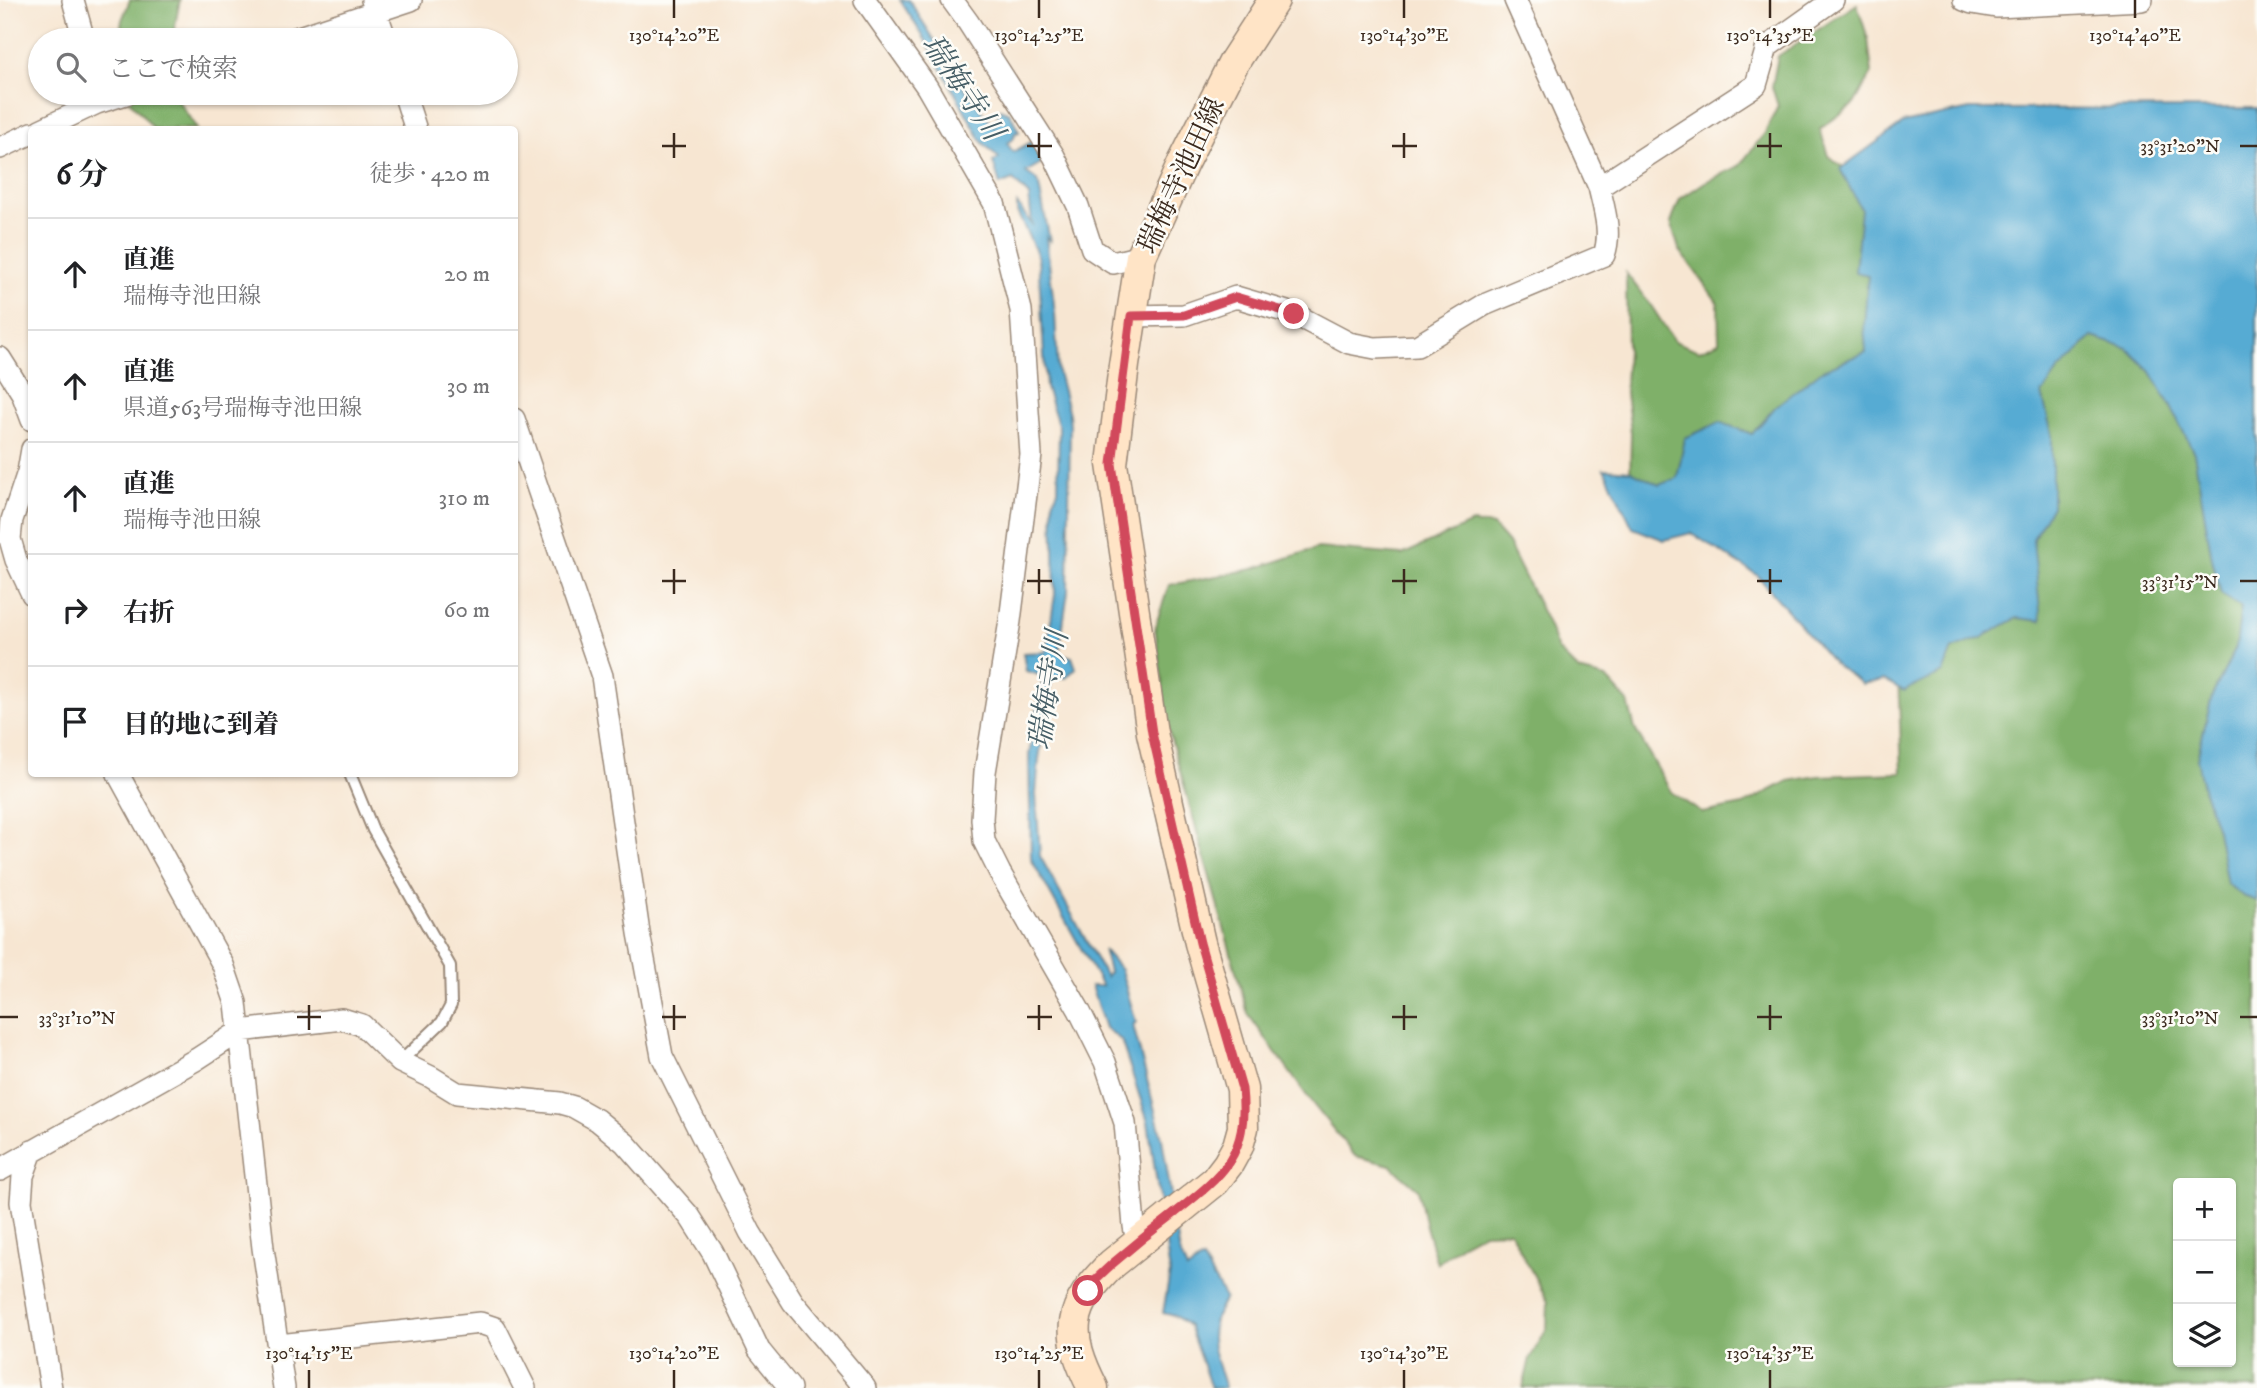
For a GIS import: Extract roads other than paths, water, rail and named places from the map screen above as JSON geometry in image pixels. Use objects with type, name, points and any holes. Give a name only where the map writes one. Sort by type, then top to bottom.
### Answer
[{"type":"main road","name":"瑞梅寺池田線","points":[[1138,1242],[1215,1181],[1238,1146],[1243,1128],[1244,1108],[1242,1089],[1200,943],[1152,733],[1112,464],[1141,256],[1183,163],[1234,62],[1274,0]]},
{"type":"main road","points":[[1093,1388],[1080,1362],[1074,1340],[1074,1323],[1079,1305],[1097,1278],[1138,1242]]},
{"type":"street","points":[[73,0],[80,28]]},
{"type":"street","points":[[320,28],[374,6],[411,0]]},
{"type":"street","points":[[864,0],[927,87],[994,203],[1021,310],[1031,455],[1010,621],[985,772],[982,819],[984,841],[1079,1010],[1105,1062],[1125,1123],[1134,1226],[1138,1242]]},
{"type":"street","points":[[952,0],[1054,156],[1078,206],[1092,249],[1113,263],[1141,256]]},
{"type":"street","points":[[1131,316],[1184,315],[1236,297],[1294,314],[1349,343],[1375,348],[1417,345],[1485,305],[1604,254],[1608,244],[1606,215],[1599,187],[1514,0]]},
{"type":"street","points":[[1599,187],[1756,85],[1767,47],[1833,0]]},
{"type":"street","points":[[1964,0],[1996,7],[2142,0]]},
{"type":"street","points":[[374,6],[382,28]]},
{"type":"street","points":[[47,126],[84,105]]},
{"type":"street","points":[[408,105],[415,126]]},
{"type":"street","points":[[0,148],[28,135]]},
{"type":"street","points":[[0,358],[22,393],[28,409]]},
{"type":"street","points":[[518,431],[602,676],[639,933],[662,1056],[750,1232],[793,1302],[865,1388]]},
{"type":"street","points":[[28,475],[12,520],[10,539],[28,586]]},
{"type":"street","points":[[119,777],[223,965],[236,1003],[263,1248],[284,1388]]},
{"type":"street","points":[[0,1170],[197,1059],[240,1031],[342,1019],[362,1026],[400,1062],[457,1093],[560,1103],[574,1107],[625,1143],[691,1217],[713,1253],[759,1350],[790,1388]]},
{"type":"street","points":[[32,1151],[23,1176],[21,1202],[51,1388]]},
{"type":"street","points":[[279,1345],[480,1323],[495,1328],[525,1388]]},
{"type":"lane","points":[[351,777],[373,830],[450,966],[451,1005],[442,1022],[400,1062]]},
{"type":"water","name":"瑞梅寺川","points":[[900,0],[909,0],[968,93],[994,127],[1000,109],[1010,113],[1019,132],[1007,143],[1013,152],[1033,141],[1046,160],[1026,172],[1038,181],[1050,241],[1046,237],[1055,313],[1058,372],[1069,414],[1068,591],[1059,653],[1072,657],[1076,668],[1066,678],[1058,676],[1051,682],[1036,794],[1040,856],[1106,977],[1109,972],[1103,949],[1121,970],[1136,1022],[1133,1025],[1162,1138],[1180,1254],[1187,1270],[1203,1260],[1225,1298],[1214,1323],[1212,1343],[1225,1388],[1211,1388],[1189,1326],[1175,1316],[1163,1313],[1170,1273],[1148,1122],[1121,1040],[1105,1028],[1091,986],[1102,986],[1031,859],[1029,755],[1043,676],[1026,671],[1023,653],[1046,652],[1055,595],[1053,502],[1058,490],[1059,427],[1046,388],[1038,256],[1017,212],[1017,204],[1032,224],[1029,196],[1013,180],[1000,185],[993,162],[999,158],[982,142]]},
{"type":"water","points":[[2257,108],[2257,901],[2243,896],[2227,884],[2217,830],[2197,759],[2212,696],[2236,647],[2241,607],[2221,594],[2212,559],[2194,453],[2151,372],[2127,348],[2092,337],[2059,370],[2042,394],[2052,434],[2052,506],[2033,539],[2041,621],[2017,618],[1981,638],[1952,649],[1943,673],[1904,691],[1884,680],[1862,684],[1834,664],[1757,575],[1691,533],[1664,540],[1633,528],[1604,469],[1631,471],[1659,485],[1677,478],[1685,438],[1720,422],[1752,434],[1776,406],[1822,370],[1866,352],[1864,326],[1868,275],[1855,272],[1861,209],[1840,169],[1903,123],[1970,109]]}]
